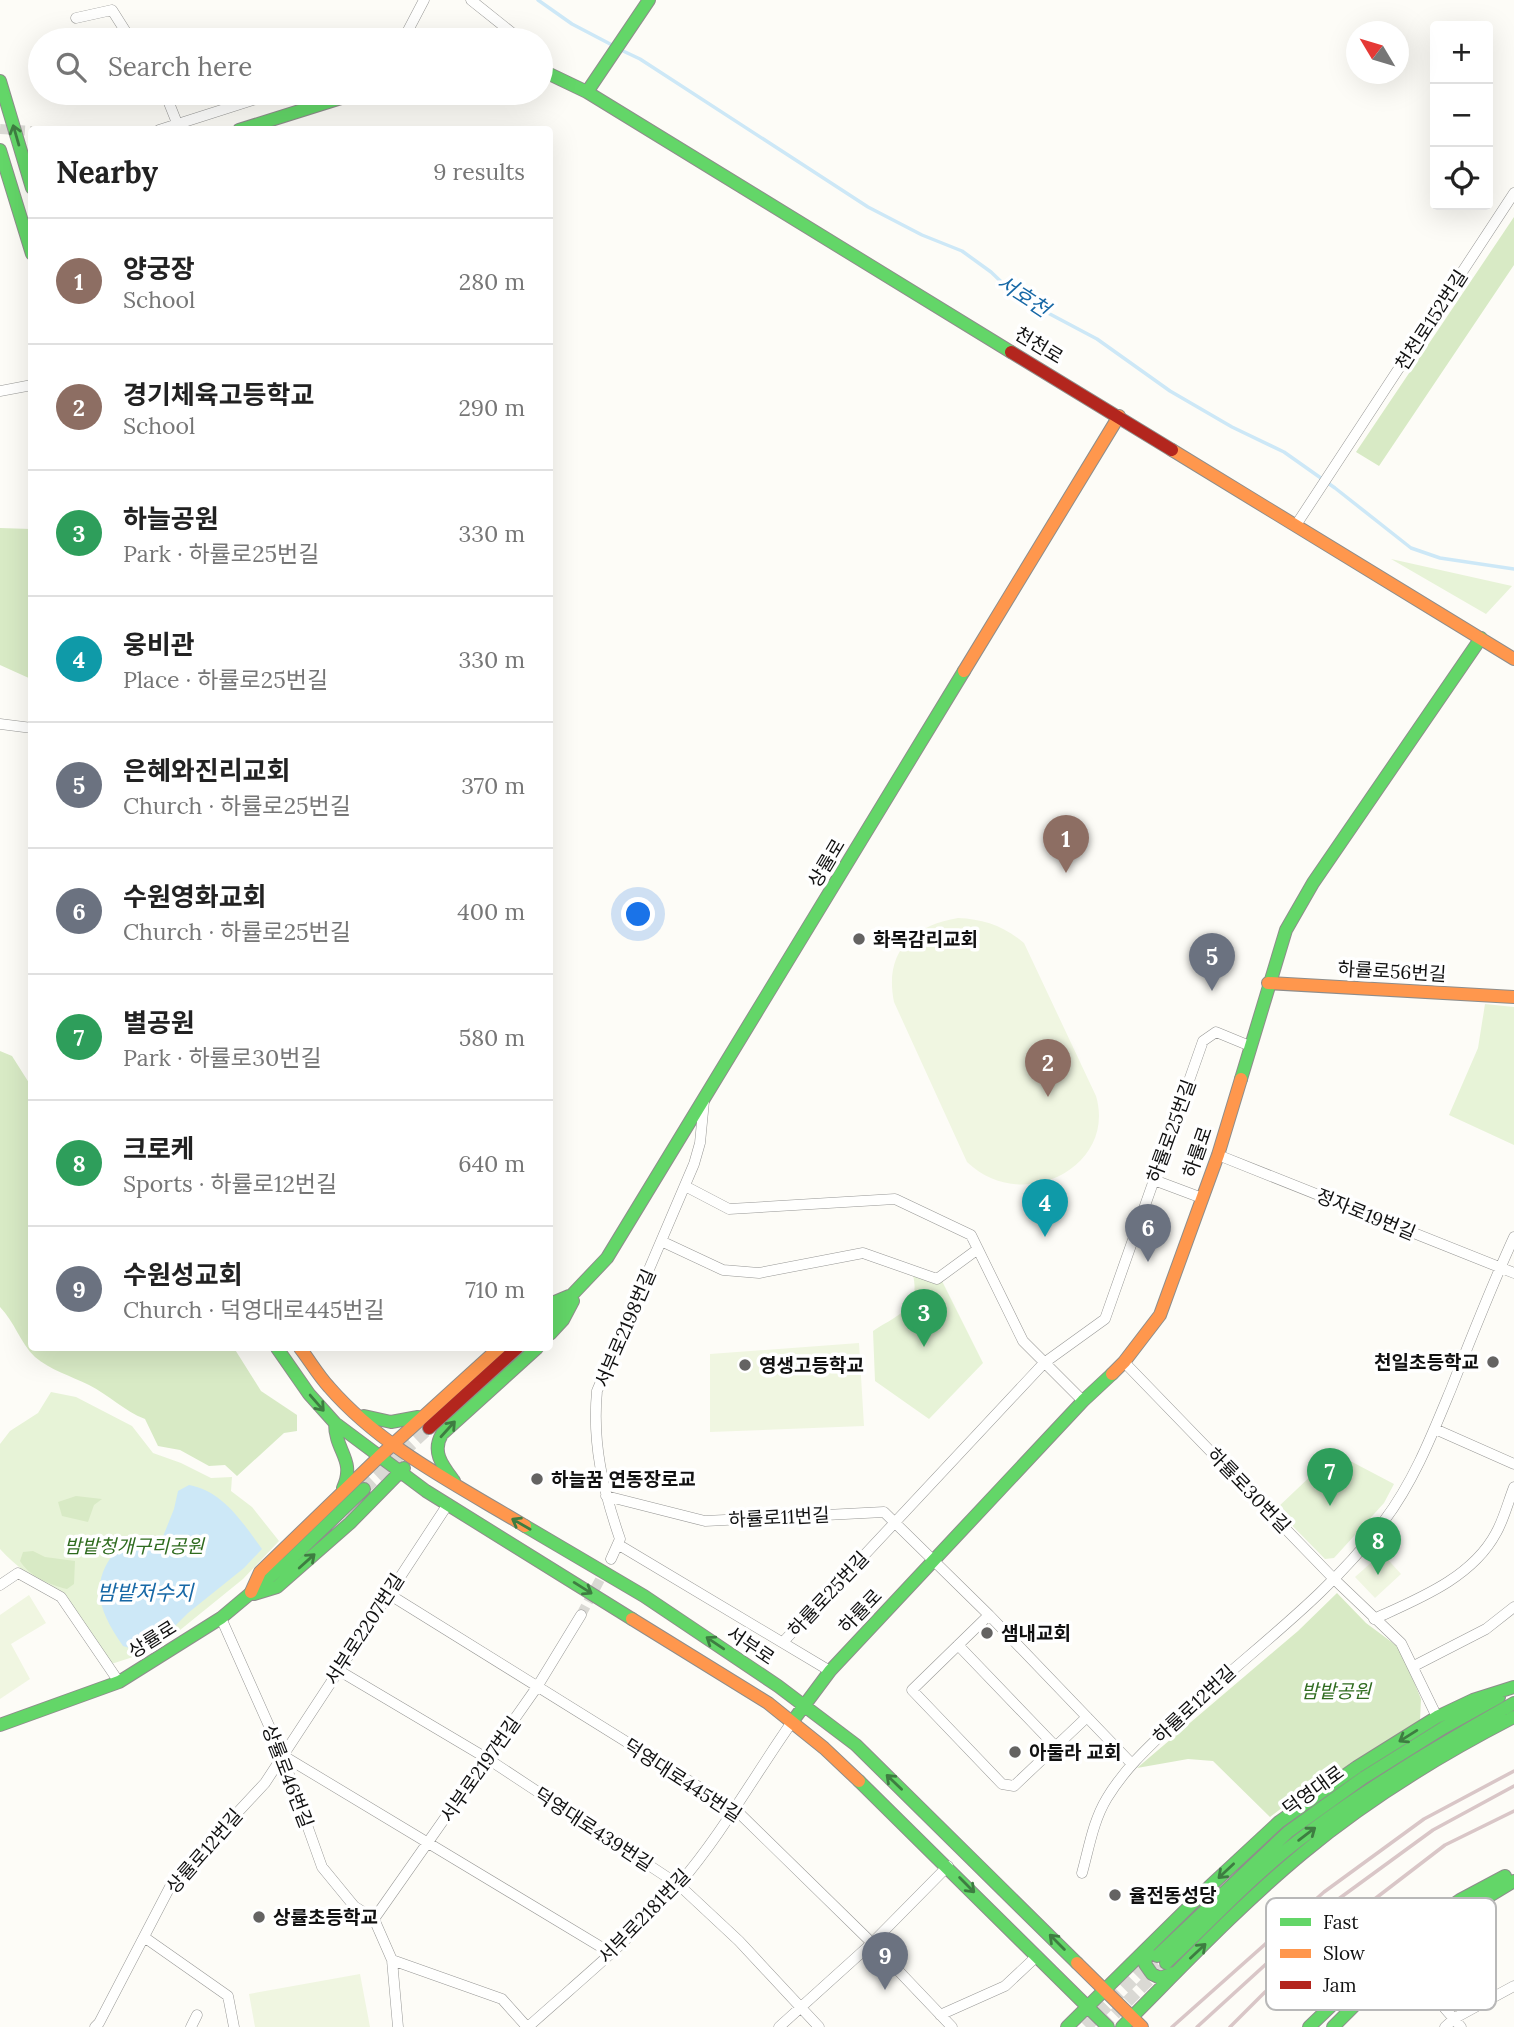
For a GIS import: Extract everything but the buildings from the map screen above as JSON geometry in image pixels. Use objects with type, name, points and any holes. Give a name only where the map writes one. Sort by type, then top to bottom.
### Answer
[{"type":"street","points":[[409,28],[424,0]]},
{"type":"street","points":[[471,0],[504,28]]},
{"type":"street","points":[[587,92],[649,0]]},
{"type":"street","points":[[76,18],[112,10],[123,28]]},
{"type":"street","name":"천천로","points":[[553,76],[587,92],[1514,659]]},
{"type":"street","points":[[0,81],[28,175]]},
{"type":"street","points":[[170,105],[177,123]]},
{"type":"street","points":[[169,126],[236,105]]},
{"type":"street","points":[[252,126],[319,105]]},
{"type":"street","points":[[0,150],[28,241]]},
{"type":"street","name":"천천로152번길","points":[[1296,525],[1514,193]]},
{"type":"street","points":[[15,199],[28,195]]},
{"type":"street","points":[[0,391],[28,386]]},
{"type":"street","name":"상률로","points":[[553,1315],[579,1291],[607,1258],[1119,416]]},
{"type":"street","name":"하률로","points":[[792,1722],[830,1671],[1083,1401],[1124,1362],[1160,1315],[1218,1155],[1286,930],[1313,883],[1481,638]]},
{"type":"street","points":[[0,724],[28,728]]},
{"type":"street","name":"하률로56번길","points":[[1268,983],[1514,997]]},
{"type":"street","name":"하률로25번길","points":[[783,1642],[1044,1363],[1105,1319],[1203,1041],[1216,1032],[1250,1046]]},
{"type":"street","name":"서부로2198번길","points":[[619,1545],[620,1539],[606,1496],[596,1447],[597,1391],[685,1186],[700,1143],[704,1101]]},
{"type":"street","name":"정자로19번길","points":[[1218,1155],[1514,1273]]},
{"type":"street","points":[[1154,1180],[1202,1198]]},
{"type":"street","points":[[685,1186],[729,1209],[895,1199],[971,1235],[1023,1341],[1083,1401]]},
{"type":"street","name":"하률로12번길","points":[[1082,1873],[1092,1834],[1105,1800],[1131,1763],[1230,1670],[1334,1579],[1383,1522],[1409,1485],[1514,1237]]},
{"type":"street","points":[[661,1241],[723,1270],[759,1273],[863,1253],[937,1279],[978,1249]]},
{"type":"street","points":[[553,1303],[579,1291]]},
{"type":"street","points":[[553,1331],[563,1320],[579,1291]]},
{"type":"street","name":"서부로","points":[[279,1351],[309,1394],[335,1423],[379,1457],[448,1504],[768,1703],[824,1748],[1108,2027]]},
{"type":"street","name":"서부로","points":[[302,1351],[329,1387],[411,1458],[644,1596],[803,1705],[856,1745],[1142,2027]]},
{"type":"street","points":[[250,1595],[260,1572],[379,1457],[496,1351]]},
{"type":"street","points":[[429,1429],[514,1351]]},
{"type":"street","points":[[458,1487],[438,1458],[437,1442],[447,1428],[534,1351]]},
{"type":"street","name":"하률로30번길","points":[[1124,1362],[1334,1579],[1401,1643],[1437,1717]]},
{"type":"street","points":[[357,1414],[385,1423],[404,1423],[424,1415]]},
{"type":"street","points":[[335,1423],[337,1441],[348,1458],[348,1477],[340,1496]]},
{"type":"street","points":[[1434,1429],[1514,1464]]},
{"type":"street","points":[[250,1595],[277,1587],[350,1523],[401,1473],[411,1458]]},
{"type":"street","points":[[1374,1619],[1415,1601],[1472,1566],[1496,1533],[1514,1487]]},
{"type":"street","name":"상률로","points":[[0,1725],[119,1682],[221,1618],[250,1595],[364,1489]]},
{"type":"street","name":"하률로11번길","points":[[606,1496],[705,1521],[884,1512],[935,1560]]},
{"type":"street","name":"서부로2207번길","points":[[282,1755],[448,1504]]},
{"type":"street","points":[[611,1559],[619,1545],[830,1671]]},
{"type":"street","points":[[935,1560],[1131,1763]]},
{"type":"street","points":[[0,1585],[18,1573],[61,1597],[119,1682]]},
{"type":"street","name":"덕영대로445번길","points":[[387,1593],[736,1810],[872,1943],[951,2027]]},
{"type":"street","points":[[1414,1666],[1486,1629],[1514,1607]]},
{"type":"street","name":"서부로2197번길","points":[[373,1919],[537,1688],[581,1615]]},
{"type":"street","points":[[989,1615],[912,1690],[1002,1784],[1014,1786],[1087,1717]]},
{"type":"street","name":"상률로46번길","points":[[221,1618],[282,1755],[322,1867],[354,1906],[373,1919]]},
{"type":"street","points":[[958,1645],[1056,1746]]},
{"type":"street","name":"덕영대로439번길","points":[[338,1670],[488,1759],[679,1885],[739,1941],[819,2027]]},
{"type":"street","points":[[1122,2027],[1132,2017],[1162,1960],[1209,1887],[1279,1822],[1357,1767],[1437,1717],[1473,1700],[1514,1687]]},
{"type":"street","name":"덕영대로","points":[[1162,1960],[1257,1860],[1322,1806],[1443,1728],[1479,1710],[1514,1687]]},
{"type":"street","name":"덕영대로","points":[[1162,1960],[1286,1851],[1329,1817],[1449,1739],[1514,1703]]},
{"type":"street","points":[[1067,2027],[1105,1990],[1162,1960],[1375,1800],[1514,1717]]},
{"type":"street","name":"서부로2181번길","points":[[527,2027],[611,1953],[679,1885],[736,1810],[792,1722]]},
{"type":"street","points":[[282,1755],[611,1953]]},
{"type":"street","name":"상률로12번길","points":[[95,2027],[172,1882],[265,1783],[282,1755]]},
{"type":"street","points":[[779,2027],[872,1943],[947,1866]]},
{"type":"street","points":[[1481,1898],[1511,1877]]},
{"type":"street","points":[[1464,1898],[1511,1877]]},
{"type":"street","points":[[1479,1898],[1511,1877]]},
{"type":"street","points":[[373,1919],[392,1960],[398,2027]]},
{"type":"street","points":[[144,1937],[228,1996],[234,2027]]},
{"type":"street","points":[[940,2015],[1005,1986],[1037,1956]]},
{"type":"street","points":[[392,1960],[502,1998],[527,2027]]},
{"type":"street","points":[[1496,1996],[1514,1986]]},
{"type":"street","points":[[1309,2027],[1327,2010]]},
{"type":"street","points":[[1321,2027],[1339,2010]]},
{"type":"street","points":[[1333,2027],[1350,2010]]},
{"type":"street","points":[[1448,2010],[1461,2027]]},
{"type":"street","points":[[1445,2027],[1470,2010]]},
{"type":"street","points":[[191,2027],[197,2015]]},
{"type":"green space","points":[[1514,217],[1514,265],[1379,466],[1356,452]]},
{"type":"green space","points":[[0,528],[28,529],[28,678],[0,665]]},
{"type":"green space","points":[[1391,559],[1512,586],[1486,614]]},
{"type":"green space","points":[[958,918],[993,925],[1024,943],[1096,1096],[1099,1121],[1092,1144],[1079,1162],[1060,1176],[1038,1183],[1013,1184],[989,1177],[967,1162],[894,1002],[893,969],[897,956],[905,945],[914,935],[927,928]]},
{"type":"green space","points":[[1485,1004],[1514,1007],[1514,1145],[1449,1115],[1478,1048]]},
{"type":"green space","points":[[0,1051],[12,1056],[28,1081],[28,1348],[0,1307]]},
{"type":"green space","points":[[913,1275],[942,1281],[983,1363],[929,1419],[875,1381],[873,1331],[905,1310],[910,1303],[915,1287]]},
{"type":"green space","points":[[859,1343],[864,1426],[710,1432],[710,1354]]},
{"type":"green space","points":[[30,1351],[236,1351],[261,1391],[297,1415],[297,1431],[284,1433],[237,1476],[225,1465],[209,1466],[180,1450],[158,1446],[145,1419],[35,1357]]},
{"type":"green space","name":"밤밭청개구리공원","points":[[51,1392],[76,1397],[132,1426],[153,1453],[211,1478],[232,1477],[231,1491],[252,1507],[279,1541],[243,1579],[169,1639],[133,1657],[102,1667],[69,1611],[0,1549],[0,1444],[10,1431],[38,1413]]},
{"type":"green space","points":[[1335,1453],[1394,1484],[1384,1503],[1334,1558],[1325,1559],[1276,1509]]},
{"type":"green space","points":[[76,1496],[102,1499],[94,1505],[88,1522],[62,1516],[58,1502]]},
{"type":"green space","points":[[33,1551],[45,1557],[75,1561],[74,1584],[67,1589],[60,1587],[29,1571],[20,1561],[23,1552]]},
{"type":"green space","points":[[1382,1553],[1401,1574],[1375,1598],[1355,1577]]},
{"type":"green space","name":"밤밭공원","points":[[1337,1593],[1366,1623],[1401,1649],[1421,1699],[1420,1721],[1330,1777],[1321,1778],[1270,1817],[1213,1761],[1188,1759],[1137,1768],[1298,1631]]},
{"type":"green space","points":[[29,1595],[46,1623],[11,1644],[30,1679],[0,1699],[0,1615]]},
{"type":"green space","points":[[360,1974],[370,2027],[255,2027],[249,1994]]},
{"type":"water","name":"밤밭저수지","points":[[189,1485],[201,1488],[222,1501],[240,1519],[262,1549],[244,1568],[188,1613],[169,1632],[136,1650],[123,1646],[109,1623],[100,1600],[101,1577],[114,1553],[160,1544],[178,1491]]},
{"type":"waterway","name":"서호천","points":[[538,0],[572,24],[614,46]]},
{"type":"waterway","name":"서호천","points":[[621,50],[640,59],[868,207],[922,235],[962,251],[991,272],[1016,296],[1097,339],[1170,391],[1232,427],[1284,452],[1411,548],[1440,558],[1514,569]]},
{"type":"tunnel","points":[[0,129],[28,131]]},
{"type":"tunnel","points":[[364,1489],[429,1428]]},
{"type":"tunnel","points":[[581,1615],[611,1559]]},
{"type":"tunnel","points":[[1086,2027],[1157,1956]]},
{"type":"tunnel","points":[[1102,2027],[1166,1963]]},
{"type":"railway","points":[[1317,1898],[1424,1819],[1514,1771]]},
{"type":"railway","points":[[1340,1898],[1433,1830],[1514,1786]]},
{"type":"railway","points":[[1376,1898],[1445,1845],[1514,1811]]},
{"type":"railway","points":[[1172,2027],[1266,1944]]},
{"type":"railway","points":[[1197,2027],[1266,1964]]},
{"type":"railway","points":[[1230,2027],[1266,1991]]},
{"type":"traffic: fast","points":[[587,92],[649,0]]},
{"type":"traffic: fast","points":[[553,76],[587,92],[1011,352]]},
{"type":"traffic: fast","points":[[0,81],[28,175]]},
{"type":"traffic: fast","points":[[252,126],[319,105]]},
{"type":"traffic: fast","points":[[0,150],[28,241]]},
{"type":"traffic: fast","points":[[1241,1079],[1286,930],[1313,883],[1481,638]]},
{"type":"traffic: fast","points":[[553,1315],[607,1258],[964,671]]},
{"type":"traffic: fast","points":[[553,1303],[569,1296]]},
{"type":"traffic: fast","points":[[553,1331],[563,1320],[573,1301]]},
{"type":"traffic: fast","points":[[279,1351],[309,1394],[335,1423],[426,1491],[632,1619]]},
{"type":"traffic: fast","points":[[454,1481],[438,1453],[442,1434],[534,1351]]},
{"type":"traffic: fast","points":[[792,1722],[830,1671],[1083,1401],[1112,1374]]},
{"type":"traffic: fast","points":[[364,1416],[391,1422],[418,1417]]},
{"type":"traffic: fast","points":[[335,1423],[347,1470],[343,1488]]},
{"type":"traffic: fast","points":[[254,1594],[277,1587],[350,1523],[404,1468]]},
{"type":"traffic: fast","points":[[0,1725],[119,1682],[221,1618],[289,1561],[364,1489]]},
{"type":"traffic: fast","points":[[525,1526],[644,1596],[778,1686],[856,1745],[1077,1963]]},
{"type":"traffic: fast","points":[[1067,2027],[1279,1822],[1357,1767],[1437,1717],[1473,1700],[1514,1687]]},
{"type":"traffic: fast","points":[[1157,1956],[1288,1832],[1363,1778],[1499,1697]]},
{"type":"traffic: fast","points":[[1166,1963],[1264,1869],[1324,1821],[1404,1768],[1514,1703]]},
{"type":"traffic: fast","points":[[1122,2027],[1256,1894],[1328,1833],[1405,1779],[1514,1717]]},
{"type":"traffic: fast","points":[[859,1781],[1108,2027]]},
{"type":"traffic: fast","points":[[1464,1898],[1505,1876]]},
{"type":"traffic: fast","points":[[1486,1898],[1514,1881]]},
{"type":"traffic: fast","points":[[1148,1949],[1145,1964],[1152,1974],[1160,1978],[1174,1973]]},
{"type":"traffic: fast","points":[[1309,2027],[1327,2010]]},
{"type":"traffic: fast","points":[[1333,2027],[1350,2010]]},
{"type":"traffic: slow","points":[[964,671],[1119,416]]},
{"type":"traffic: slow","points":[[1172,450],[1514,659]]},
{"type":"traffic: slow","points":[[1268,983],[1514,997]]},
{"type":"traffic: slow","points":[[1112,1374],[1160,1315],[1218,1155],[1241,1079]]},
{"type":"traffic: slow","points":[[302,1351],[329,1387],[372,1429],[421,1464],[525,1526]]},
{"type":"traffic: slow","points":[[251,1592],[260,1572],[379,1457],[496,1351]]},
{"type":"traffic: slow","points":[[632,1619],[768,1703],[824,1748],[859,1781]]},
{"type":"traffic: slow","points":[[1077,1963],[1142,2027]]},
{"type":"traffic: jam","points":[[1011,352],[1172,450]]},
{"type":"traffic: jam","points":[[429,1428],[514,1351]]},
{"type":"place","name":"양궁장","points":[[1066,873]]},
{"type":"place","name":"화목감리교회","points":[[859,939]]},
{"type":"place","name":"은혜와진리교회","points":[[1212,991]]},
{"type":"place","name":"경기체육고등학교","points":[[1048,1097]]},
{"type":"place","name":"웅비관","points":[[1045,1237]]},
{"type":"place","name":"수원영화교회","points":[[1148,1262]]},
{"type":"place","name":"하늘공원","points":[[924,1347]]},
{"type":"place","name":"천일초등학교","points":[[1493,1362]]},
{"type":"place","name":"영생고등학교","points":[[745,1365]]},
{"type":"place","name":"하늘꿈 연동장로교","points":[[537,1479]]},
{"type":"place","name":"별공원","points":[[1330,1506]]},
{"type":"place","name":"크로케","points":[[1378,1575]]},
{"type":"place","name":"샘내교회","points":[[987,1633]]},
{"type":"place","name":"아둘라 교회","points":[[1015,1752]]},
{"type":"place","name":"율전동성당","points":[[1115,1895]]},
{"type":"place","name":"상률초등학교","points":[[259,1917]]},
{"type":"place","name":"수원성교회","points":[[885,1990]]}]
